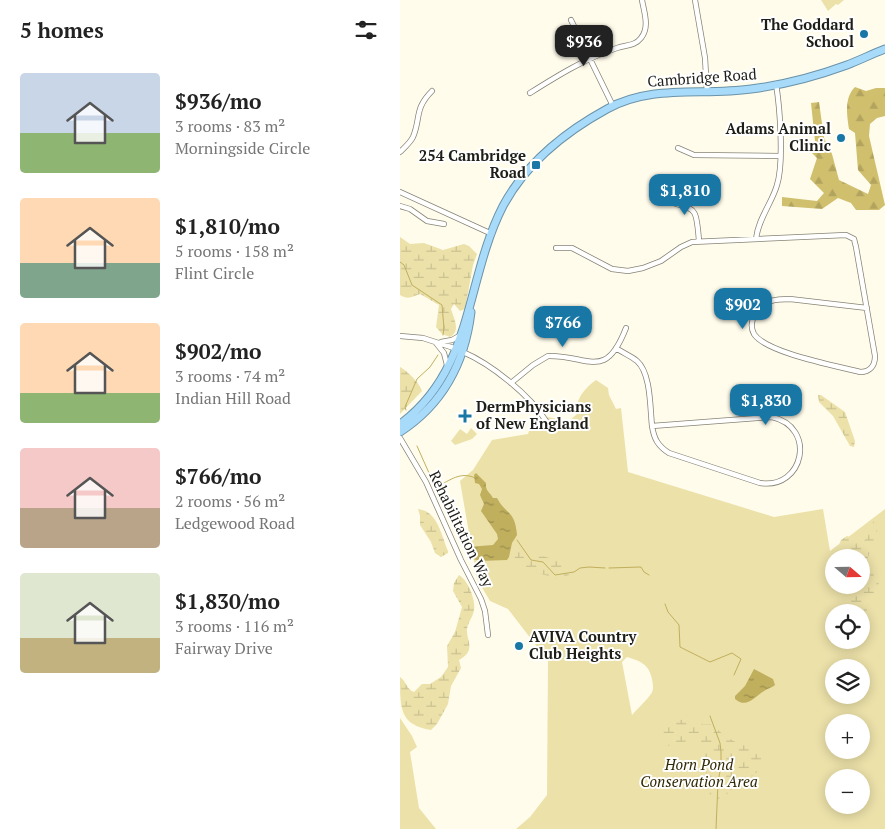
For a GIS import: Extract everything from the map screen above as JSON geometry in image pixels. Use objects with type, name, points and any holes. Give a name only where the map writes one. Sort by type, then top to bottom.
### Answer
[{"type":"highway","name":"Cambridge Road","points":[[400,432],[418,419],[438,398],[456,370],[462,330],[472,296],[492,234],[500,213],[510,195],[534,162],[566,135],[613,106],[633,98],[656,93],[746,90],[835,69],[885,49]]},
{"type":"highway","name":"Cambridge Road","points":[[400,424],[422,404],[442,379],[458,352],[469,330],[472,296]]},
{"type":"street","points":[[530,93],[591,59],[633,44],[642,38],[646,25],[642,0]]},
{"type":"street","points":[[695,0],[705,58],[708,92]]},
{"type":"street","points":[[571,20],[613,106]]},
{"type":"street","points":[[756,238],[758,228],[778,184],[780,156],[776,84]]},
{"type":"street","points":[[400,152],[411,140],[420,108],[432,91]]},
{"type":"street","points":[[678,148],[694,155],[780,156]]},
{"type":"street","points":[[400,192],[492,234]]},
{"type":"street","points":[[662,199],[693,210],[697,216],[699,241]]},
{"type":"street","points":[[400,206],[413,211],[426,221],[444,224]]},
{"type":"street","points":[[556,248],[572,248],[612,268],[628,271],[656,263],[685,244],[699,241],[838,234],[850,236],[854,239],[856,247],[867,308],[875,356],[871,368],[860,372],[776,350],[758,339],[752,327],[754,316],[759,308],[765,303],[778,299],[867,308]]},
{"type":"street","points":[[511,383],[546,356],[598,362],[608,357],[616,348],[626,328]]},
{"type":"street","points":[[435,342],[454,339],[462,330]]},
{"type":"street","points":[[400,336],[423,338],[435,342],[489,366],[536,406],[546,421]]},
{"type":"street","points":[[435,342],[444,353],[447,363],[442,379]]},
{"type":"street","points":[[440,347],[458,352]]},
{"type":"street","points":[[616,348],[634,359],[644,370],[647,378],[652,426],[656,441],[669,453],[760,483],[774,483],[785,478],[796,467],[800,455],[800,444],[795,431],[785,422],[772,417],[652,426]]},
{"type":"street","name":"Rehabilitation Way","points":[[400,438],[426,482],[461,560],[482,599],[488,635]]},
{"type":"green space","points":[[821,0],[844,0],[828,11]]},
{"type":"green space","points":[[855,87],[866,91],[885,88],[885,116],[877,118],[870,124],[869,136],[885,205],[879,210],[856,210],[851,203],[838,198],[822,209],[782,206],[782,197],[817,201],[824,193],[810,179],[817,158],[804,145],[815,141],[811,103],[819,102],[824,138],[832,154],[839,180],[868,194],[871,185],[858,170],[855,133],[849,129],[848,123],[848,101]]},
{"type":"green space","points":[[400,237],[410,244],[424,243],[443,250],[464,244],[477,254],[473,265],[465,309],[460,311],[454,304],[451,309],[456,328],[450,337],[442,334],[436,327],[439,305],[420,294],[408,298],[400,295]]},
{"type":"green space","points":[[400,367],[419,384],[422,391],[400,414]]},
{"type":"green space","name":"Horn Pond Conservation Area","points":[[596,380],[608,388],[609,395],[616,409],[621,408],[628,472],[774,517],[823,509],[830,549],[825,549],[825,594],[870,594],[870,549],[833,549],[885,509],[885,829],[516,829],[530,817],[547,795],[548,661],[508,609],[490,601],[477,579],[460,481],[473,470],[492,440],[528,434],[530,428],[547,417],[569,421],[577,414],[577,404],[584,391]],"holes":[[[627,657],[643,664],[649,670],[653,689],[647,699],[632,715],[622,662]]]},
{"type":"green space","points":[[818,395],[821,395],[845,412],[855,441],[854,447],[850,446],[833,416],[819,402]]},
{"type":"green space","points":[[471,428],[477,434],[472,439],[455,445],[451,441],[460,429],[467,434]]},
{"type":"green space","points":[[418,509],[430,514],[434,519],[441,531],[448,553],[441,557],[435,553],[431,542],[420,525]]},
{"type":"green space","points":[[874,520],[878,522],[878,528],[870,551],[870,549],[843,549],[839,545],[841,540],[847,536],[862,542],[865,540]]},
{"type":"green space","points":[[520,542],[527,552],[557,560],[569,575],[563,578],[552,579],[542,574],[519,568],[516,563],[515,550]]},
{"type":"green space","points":[[870,565],[880,580],[872,602],[870,604],[845,603],[843,594],[870,594]]},
{"type":"green space","points":[[459,575],[468,586],[474,601],[473,613],[467,629],[469,649],[466,655],[459,660],[461,668],[451,686],[448,704],[437,724],[431,730],[421,728],[413,724],[404,714],[400,698],[400,677],[409,689],[414,692],[422,684],[430,684],[441,677],[448,667],[447,646],[455,632],[462,607],[453,591],[454,583]]},
{"type":"green space","points":[[400,718],[417,747],[410,752],[419,808],[436,829],[400,829]]},
{"type":"green space","points":[[687,719],[703,724],[711,724],[725,736],[739,744],[751,747],[753,753],[762,756],[758,771],[735,786],[725,796],[713,800],[707,784],[703,751],[698,744],[691,739],[677,745],[666,746],[660,739],[669,724]]},
{"type":"water","points":[[476,473],[486,483],[487,490],[493,498],[497,498],[514,521],[517,535],[512,543],[507,560],[480,561],[473,559],[471,555],[466,555],[467,547],[493,545],[498,539],[497,534],[481,511],[484,504],[480,495],[482,489],[479,484],[475,483],[474,475]]},
{"type":"water","points":[[754,669],[773,679],[775,685],[750,701],[739,702],[735,699],[735,696],[745,686]]},
{"type":"waterway","points":[[400,262],[404,265],[412,285],[442,305],[443,335]]},
{"type":"waterway","points":[[406,410],[405,407],[417,379],[430,367],[438,355]]},
{"type":"waterway","points":[[417,446],[429,473]]},
{"type":"waterway","points":[[433,481],[437,487],[460,476],[465,475],[475,478]]},
{"type":"waterway","points":[[517,540],[531,560],[543,562],[555,575],[574,572],[580,568],[605,568]]},
{"type":"waterway","points":[[609,568],[641,567],[649,575]]},
{"type":"waterway","points":[[665,604],[668,612],[679,625],[680,647],[710,662],[732,653],[741,659],[734,675]]},
{"type":"waterway","points":[[710,716],[720,743],[721,752],[716,829]]},
{"type":"place","name":"The Goddard School","points":[[864,34]]},
{"type":"place","name":"Adams Animal Clinic","points":[[841,138]]},
{"type":"place","name":"254 Cambridge Road","points":[[536,165]]},
{"type":"place","name":"DermPhysicians of New England","points":[[465,416]]},
{"type":"place","name":"AVIVA Country Club Heights","points":[[519,646]]}]
